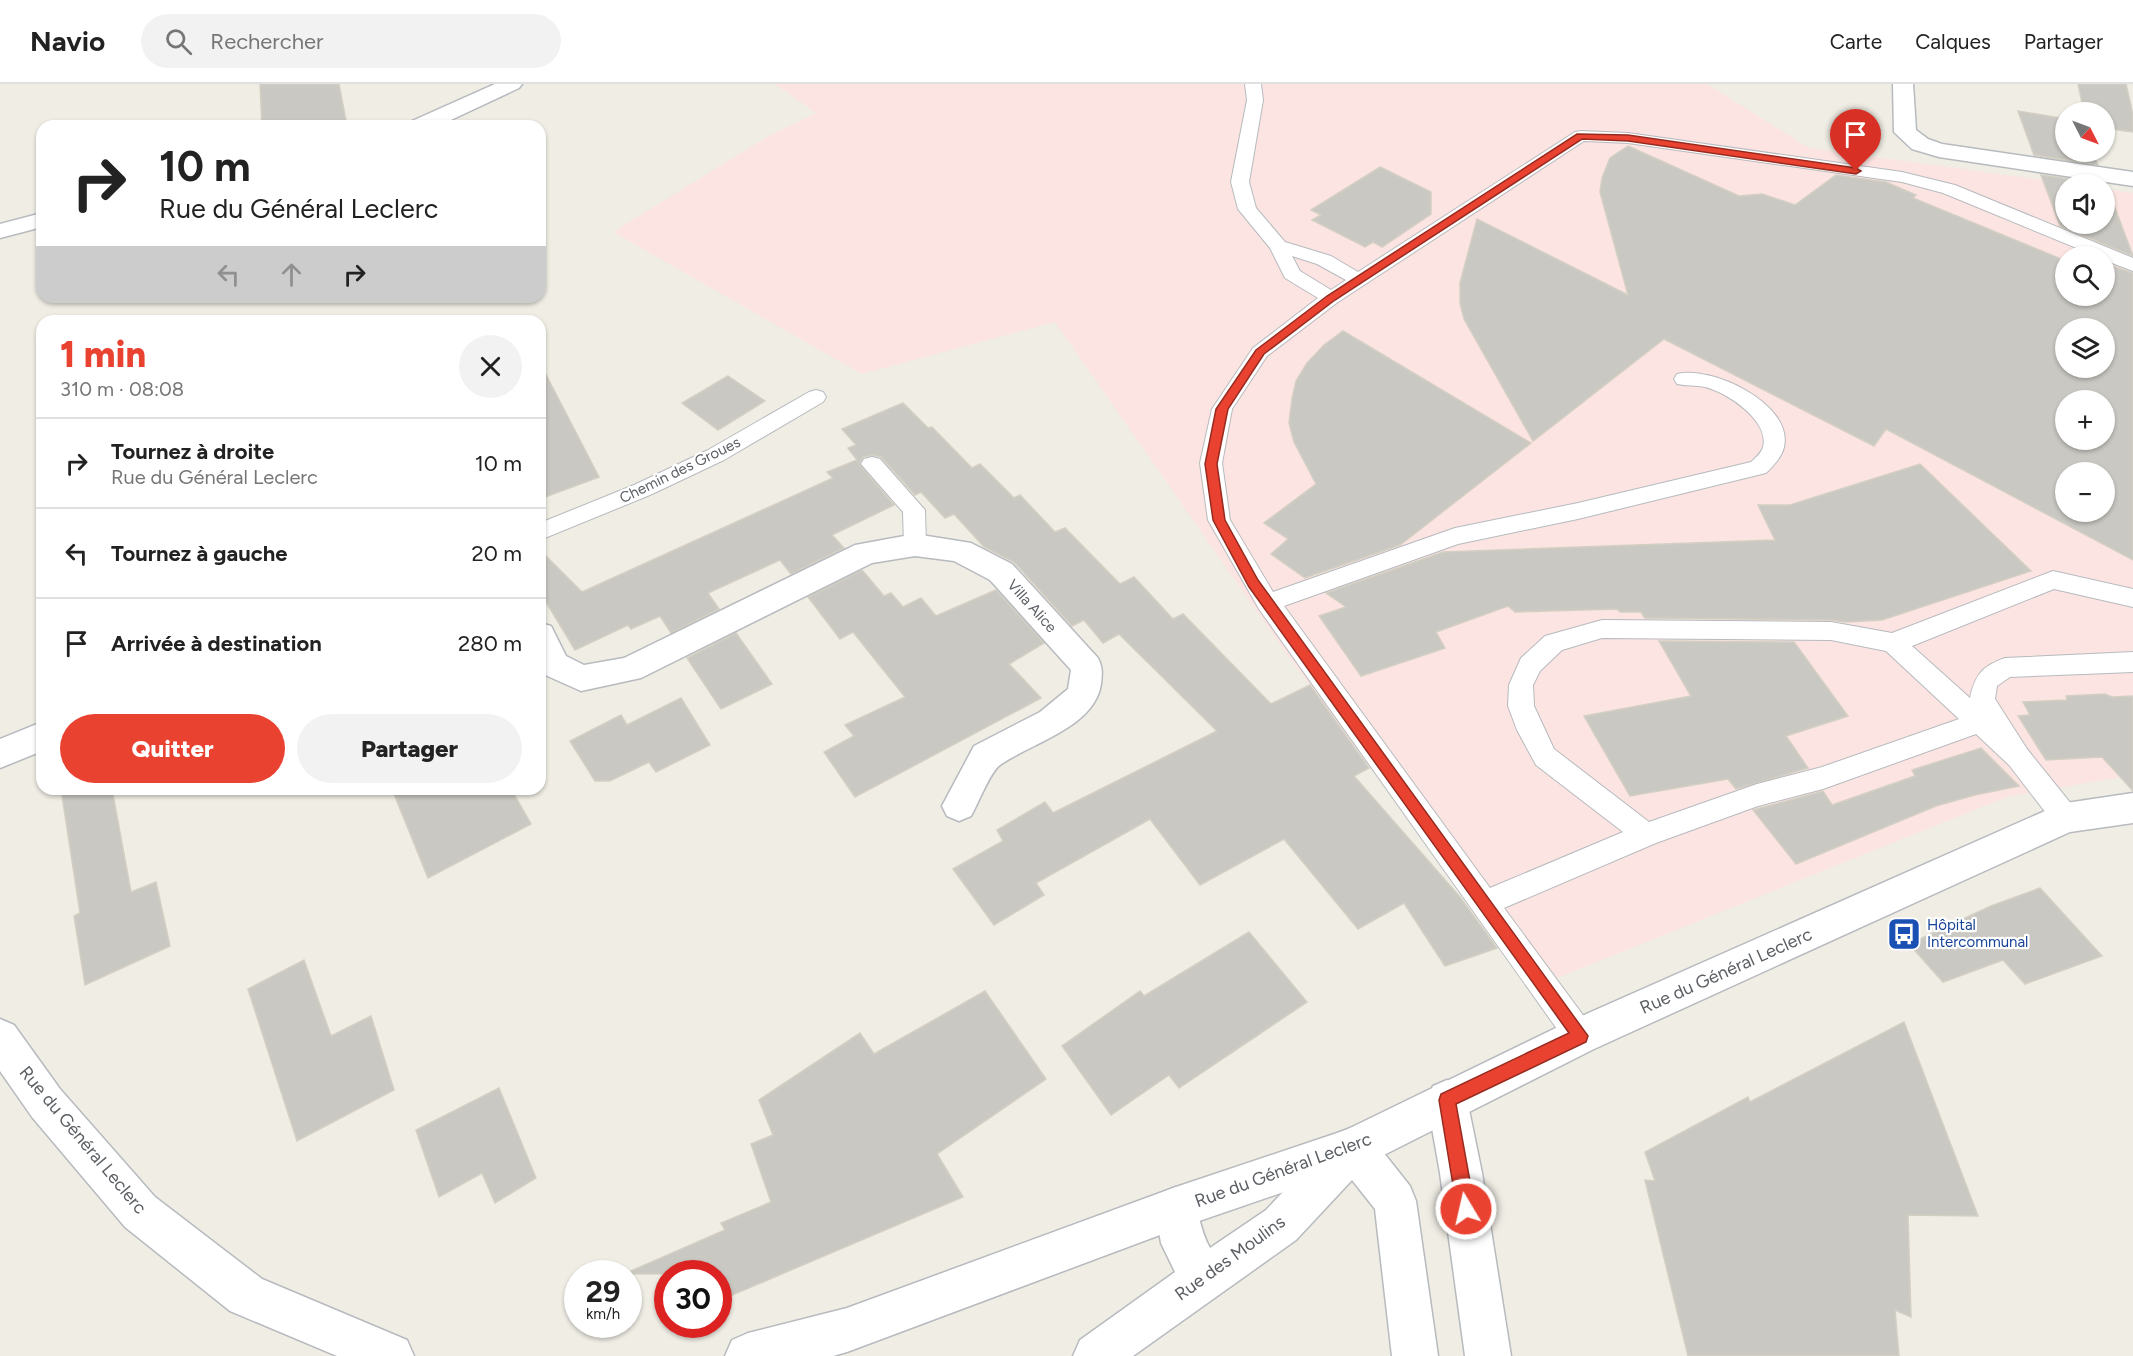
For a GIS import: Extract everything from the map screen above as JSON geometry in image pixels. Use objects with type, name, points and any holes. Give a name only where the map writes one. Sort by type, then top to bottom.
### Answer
[{"type":"street","points":[[433,120],[512,84]]},
{"type":"street","points":[[1903,84],[1905,132],[1920,144],[1939,150],[2133,178]]},
{"type":"street","points":[[0,231],[36,222]]},
{"type":"street","name":"Villa Alice","points":[[546,648],[554,665],[581,678],[630,669],[866,553],[915,545],[960,551],[1001,572],[1087,667],[1083,695],[1052,721],[986,756],[959,806]]},
{"type":"street","points":[[0,754],[36,739]]},
{"type":"street","name":"Rue du Général Leclerc","points":[[748,1356],[847,1330],[1176,1208],[1353,1148],[1580,1036],[2066,818],[2133,808]]},
{"type":"street","name":"Rue du Général Leclerc","points":[[0,1038],[46,1103],[140,1212],[246,1295],[391,1356]]},
{"type":"street","points":[[1447,1100],[1461,1173],[1488,1356]]},
{"type":"street","points":[[1353,1148],[1395,1202],[1415,1356]]},
{"type":"street","name":"Rue des Moulins","points":[[1096,1356],[1203,1278],[1281,1225],[1353,1148]]},
{"type":"street","points":[[1176,1208],[1183,1242],[1203,1278]]},
{"type":"lane","points":[[1253,84],[1255,100],[1240,182],[1247,209],[1278,246],[1292,274],[1331,298]]},
{"type":"lane","points":[[1580,1036],[1267,603],[1219,520],[1211,464],[1222,409],[1260,352],[1331,298],[1581,136],[1628,138],[1902,177],[1949,189],[2133,265]]},
{"type":"lane","points":[[1278,246],[1324,260],[1359,280]]},
{"type":"lane","points":[[1267,603],[1455,536],[1758,468],[1770,456],[1776,443],[1770,426],[1752,403],[1707,381],[1684,380]]},
{"type":"lane","name":"Chemin des Groues","points":[[546,530],[642,490],[716,455],[816,397]]},
{"type":"lane","points":[[872,464],[914,510],[915,545]]},
{"type":"lane","points":[[1893,643],[2053,579],[2133,598]]},
{"type":"lane","points":[[1646,835],[1545,758],[1530,730],[1521,706],[1521,685],[1530,665],[1554,643],[1602,629],[1831,631],[1893,643],[2018,757]]},
{"type":"lane","points":[[2066,818],[2018,757],[1982,700],[1986,681],[2005,668],[2133,662]]},
{"type":"lane","points":[[1485,903],[1646,835],[1757,795],[1823,778],[1979,722]]},
{"type":"shaded area","points":[[775,84],[1707,84],[1809,148],[2055,182],[2055,234],[2115,234],[2115,190],[2133,193],[2133,775],[2007,797],[1532,988],[1280,645],[1055,322],[862,374],[613,232],[767,137],[816,113]]},
{"type":"building","points":[[260,84],[339,84],[346,120],[262,120]]},
{"type":"building","points":[[2078,84],[2126,84],[2133,115],[2133,132],[2115,130],[2115,102],[2082,102]]},
{"type":"building","points":[[2018,111],[2055,117],[2055,158],[2034,155]]},
{"type":"building","points":[[1628,146],[1739,196],[1762,194],[1795,205],[1836,175],[1886,182],[1916,195],[1913,198],[2055,256],[2055,306],[2115,306],[2115,267],[2133,273],[2133,560],[2061,522],[2115,522],[2115,462],[2055,462],[2055,519],[1886,429],[1874,446],[1664,339],[1533,441],[1464,319],[1460,303],[1460,283],[1477,219],[1628,295],[1600,192],[1602,178],[1610,158]]},
{"type":"building","points":[[2079,162],[2097,162],[2098,165]]},
{"type":"building","points":[[1380,167],[1431,192],[1431,214],[1382,247],[1373,242],[1365,247],[1312,220],[1321,215],[1311,210]]},
{"type":"building","points":[[2041,175],[2055,177],[2055,213]]},
{"type":"building","points":[[2115,208],[2133,256],[2115,249],[2115,246],[2109,246],[2079,234],[2115,234]]},
{"type":"building","points":[[1343,331],[1531,443],[1400,545],[1305,578],[1271,554],[1288,539],[1264,523],[1316,484],[1294,442],[1289,423],[1292,399],[1296,381],[1307,363],[1324,345]]},
{"type":"building","points":[[546,375],[599,477],[546,497]]},
{"type":"building","points":[[728,376],[765,401],[718,430],[682,403]]},
{"type":"building","points":[[903,403],[928,428],[932,427],[972,468],[980,464],[1014,498],[1020,495],[1055,532],[1065,528],[1120,584],[1134,577],[1173,619],[1183,614],[1271,704],[1310,685],[1369,768],[1354,776],[1460,897],[1497,948],[1445,966],[1404,903],[1358,929],[1284,839],[1200,885],[1150,819],[1036,883],[1044,895],[994,925],[953,869],[1003,841],[997,830],[1045,802],[1053,813],[1217,731],[1119,634],[1103,643],[1084,620],[1072,626],[1014,562],[984,547],[954,514],[945,518],[921,492],[915,495],[881,457],[873,455],[863,457],[859,464],[894,505],[832,535],[844,548],[791,574],[780,560],[708,593],[719,609],[671,633],[660,616],[631,629],[628,625],[575,650],[546,602],[546,556],[582,592],[833,478],[827,472],[857,460],[848,448],[856,445],[842,429]]},
{"type":"building","points":[[1920,464],[2031,571],[1882,620],[1846,622],[1645,618],[1641,612],[1620,612],[1617,609],[1515,612],[1508,606],[1436,632],[1445,648],[1361,676],[1319,616],[1346,607],[1326,593],[1443,552],[1775,540],[1758,505],[1790,505]]},
{"type":"building","points":[[862,570],[884,596],[891,593],[903,607],[921,598],[936,616],[996,590],[1044,643],[1009,664],[1041,698],[855,797],[824,752],[854,736],[845,725],[905,697],[853,632],[840,639],[808,597]]},
{"type":"building","points":[[736,633],[772,684],[721,709],[687,658]]},
{"type":"building","points":[[1659,641],[1794,642],[1848,716],[1786,736],[1808,768],[1736,789],[1728,779],[1630,796],[1584,716],[1691,696]]},
{"type":"building","points":[[2105,694],[2112,697],[2133,696],[2133,791],[2102,757],[2046,760],[2018,716],[2030,715],[2023,702],[2067,700],[2066,696]]},
{"type":"building","points":[[681,698],[710,745],[656,772],[649,762],[610,781],[595,781],[570,741],[621,715],[627,725]]},
{"type":"building","points":[[1981,748],[2019,786],[1936,806],[1796,864],[1753,810],[1823,791],[1832,805],[1915,776],[1912,770]]},
{"type":"building","points":[[62,795],[113,795],[131,892],[156,882],[170,946],[85,985],[74,916],[80,913]]},
{"type":"building","points":[[394,795],[514,795],[531,824],[428,878]]},
{"type":"building","points":[[2040,888],[2102,956],[2025,984],[2003,960],[1943,982],[1909,944],[1991,906]]},
{"type":"building","points":[[1249,932],[1307,1002],[1179,1088],[1169,1075],[1111,1115],[1062,1046],[1140,991],[1144,996]]},
{"type":"building","points":[[304,960],[331,1036],[371,1016],[394,1090],[297,1141],[248,989]]},
{"type":"building","points":[[985,991],[1046,1079],[937,1154],[963,1197],[732,1295],[732,1260],[656,1260],[725,1230],[721,1223],[771,1202],[751,1144],[773,1135],[759,1100],[860,1033],[874,1054]]},
{"type":"building","points":[[1904,1022],[1978,1216],[1908,1215],[1911,1317],[1895,1310],[1899,1356],[1688,1356],[1645,1180],[1655,1181],[1645,1152],[1748,1097],[1750,1102]]},
{"type":"building","points":[[499,1088],[536,1178],[495,1203],[482,1173],[439,1197],[416,1130]]},
{"type":"building","points":[[654,1261],[654,1274],[642,1274],[642,1266]]},
{"type":"place","name":"Hôpital Intercommunal","points":[[1904,934]]},
{"type":"route","points":[[1466,1209],[1447,1100],[1580,1036],[1254,583],[1219,520],[1211,464],[1222,409],[1260,352],[1331,298],[1581,136],[1628,138],[1856,171]]}]
